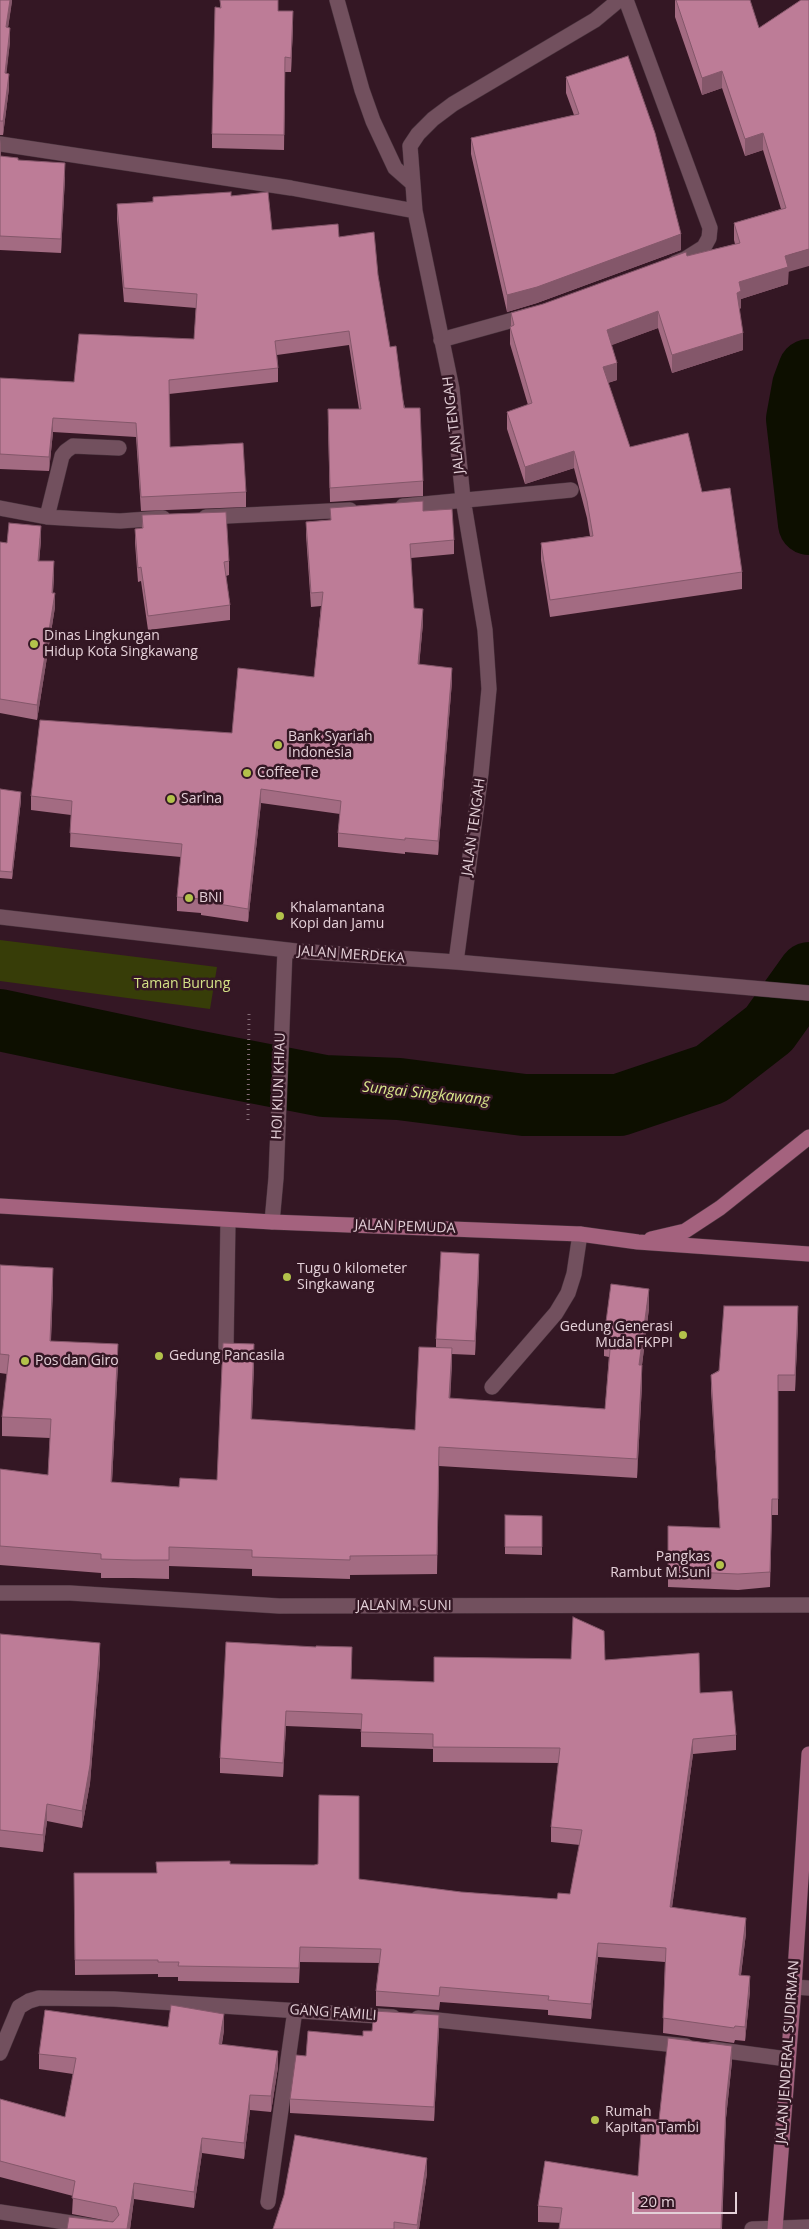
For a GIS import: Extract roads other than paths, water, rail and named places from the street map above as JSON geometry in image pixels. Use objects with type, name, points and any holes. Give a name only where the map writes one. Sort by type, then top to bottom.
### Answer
[{"type":"main road","points":[[638,1242],[685,1231],[720,1208],[809,1137]]},
{"type":"main road","name":"JALAN PEMUDA","points":[[0,1206],[228,1220],[580,1234],[638,1242],[809,1254]]},
{"type":"main road","name":"JALAN JENDERAL SUDIRMAN","points":[[775,2229],[788,2059],[802,1988],[809,1754]]},
{"type":"street","points":[[337,0],[362,90],[373,121],[395,168],[412,183]]},
{"type":"street","name":"JALAN TENGAH","points":[[456,962],[481,773],[489,689],[485,630],[463,500],[452,390],[415,211],[410,146],[418,134],[433,119],[470,94],[595,20],[619,0]]},
{"type":"street","points":[[626,0],[710,228],[709,238],[704,247],[685,259],[658,269]]},
{"type":"street","points":[[0,144],[291,188],[415,211]]},
{"type":"street","points":[[441,340],[549,309]]},
{"type":"street","points":[[47,516],[62,456],[66,450],[73,446],[120,448]]},
{"type":"street","points":[[392,508],[571,490]]},
{"type":"street","points":[[0,508],[47,516],[120,520],[363,510]]},
{"type":"street","name":"JALAN MERDEKA","points":[[0,917],[285,950],[456,962],[809,993]]},
{"type":"street","name":"HOI KIUN KHIAU","points":[[272,1222],[276,1178],[285,950]]},
{"type":"street","points":[[226,1348],[228,1220]]},
{"type":"street","points":[[492,1386],[556,1313],[568,1293],[574,1274],[580,1234]]},
{"type":"street","name":"JALAN M. SUNI","points":[[0,1593],[70,1593],[279,1606],[809,1605]]},
{"type":"street","name":"GANG FAMILI","points":[[0,2053],[20,2007],[28,2000],[39,1998],[114,1999],[432,2019],[625,2038],[788,2059]]},
{"type":"street","points":[[268,2202],[295,2010]]},
{"type":"street","points":[[0,2212],[110,2229]]},
{"type":"street","points":[[752,2229],[809,2228]]},
{"type":"waterway","name":"Sungai Singkawang","points":[[809,370],[803,386],[797,419],[809,524]]},
{"type":"waterway","name":"Sungai Singkawang","points":[[0,1020],[324,1086],[399,1089],[524,1105],[619,1105],[711,1074],[769,1029],[809,973]]},
{"type":"place","name":"Dinas Lingkungan Hidup Kota Singkawang","points":[[34,644]]},
{"type":"place","name":"Bank Syariah Indonesia","points":[[278,745]]},
{"type":"place","name":"Coffee Te","points":[[247,773]]},
{"type":"place","name":"Sarina","points":[[171,799]]},
{"type":"place","name":"BNI","points":[[189,898]]},
{"type":"place","name":"Khalamantana Kopi dan Jamu","points":[[280,916]]},
{"type":"place","name":"Tugu 0 kilometer Singkawang","points":[[287,1277]]},
{"type":"place","name":"Gedung Generasi Muda FKPPI","points":[[683,1335]]},
{"type":"place","name":"Gedung Pancasila","points":[[159,1356]]},
{"type":"place","name":"Pos dan Giro","points":[[25,1361]]},
{"type":"place","name":"Pangkas Rambut M.Suni","points":[[720,1565]]},
{"type":"place","name":"Rumah Kapitan Tambi","points":[[595,2120]]},
{"type":"park label","name":"Taman Burung","points":[[182,984]]}]
